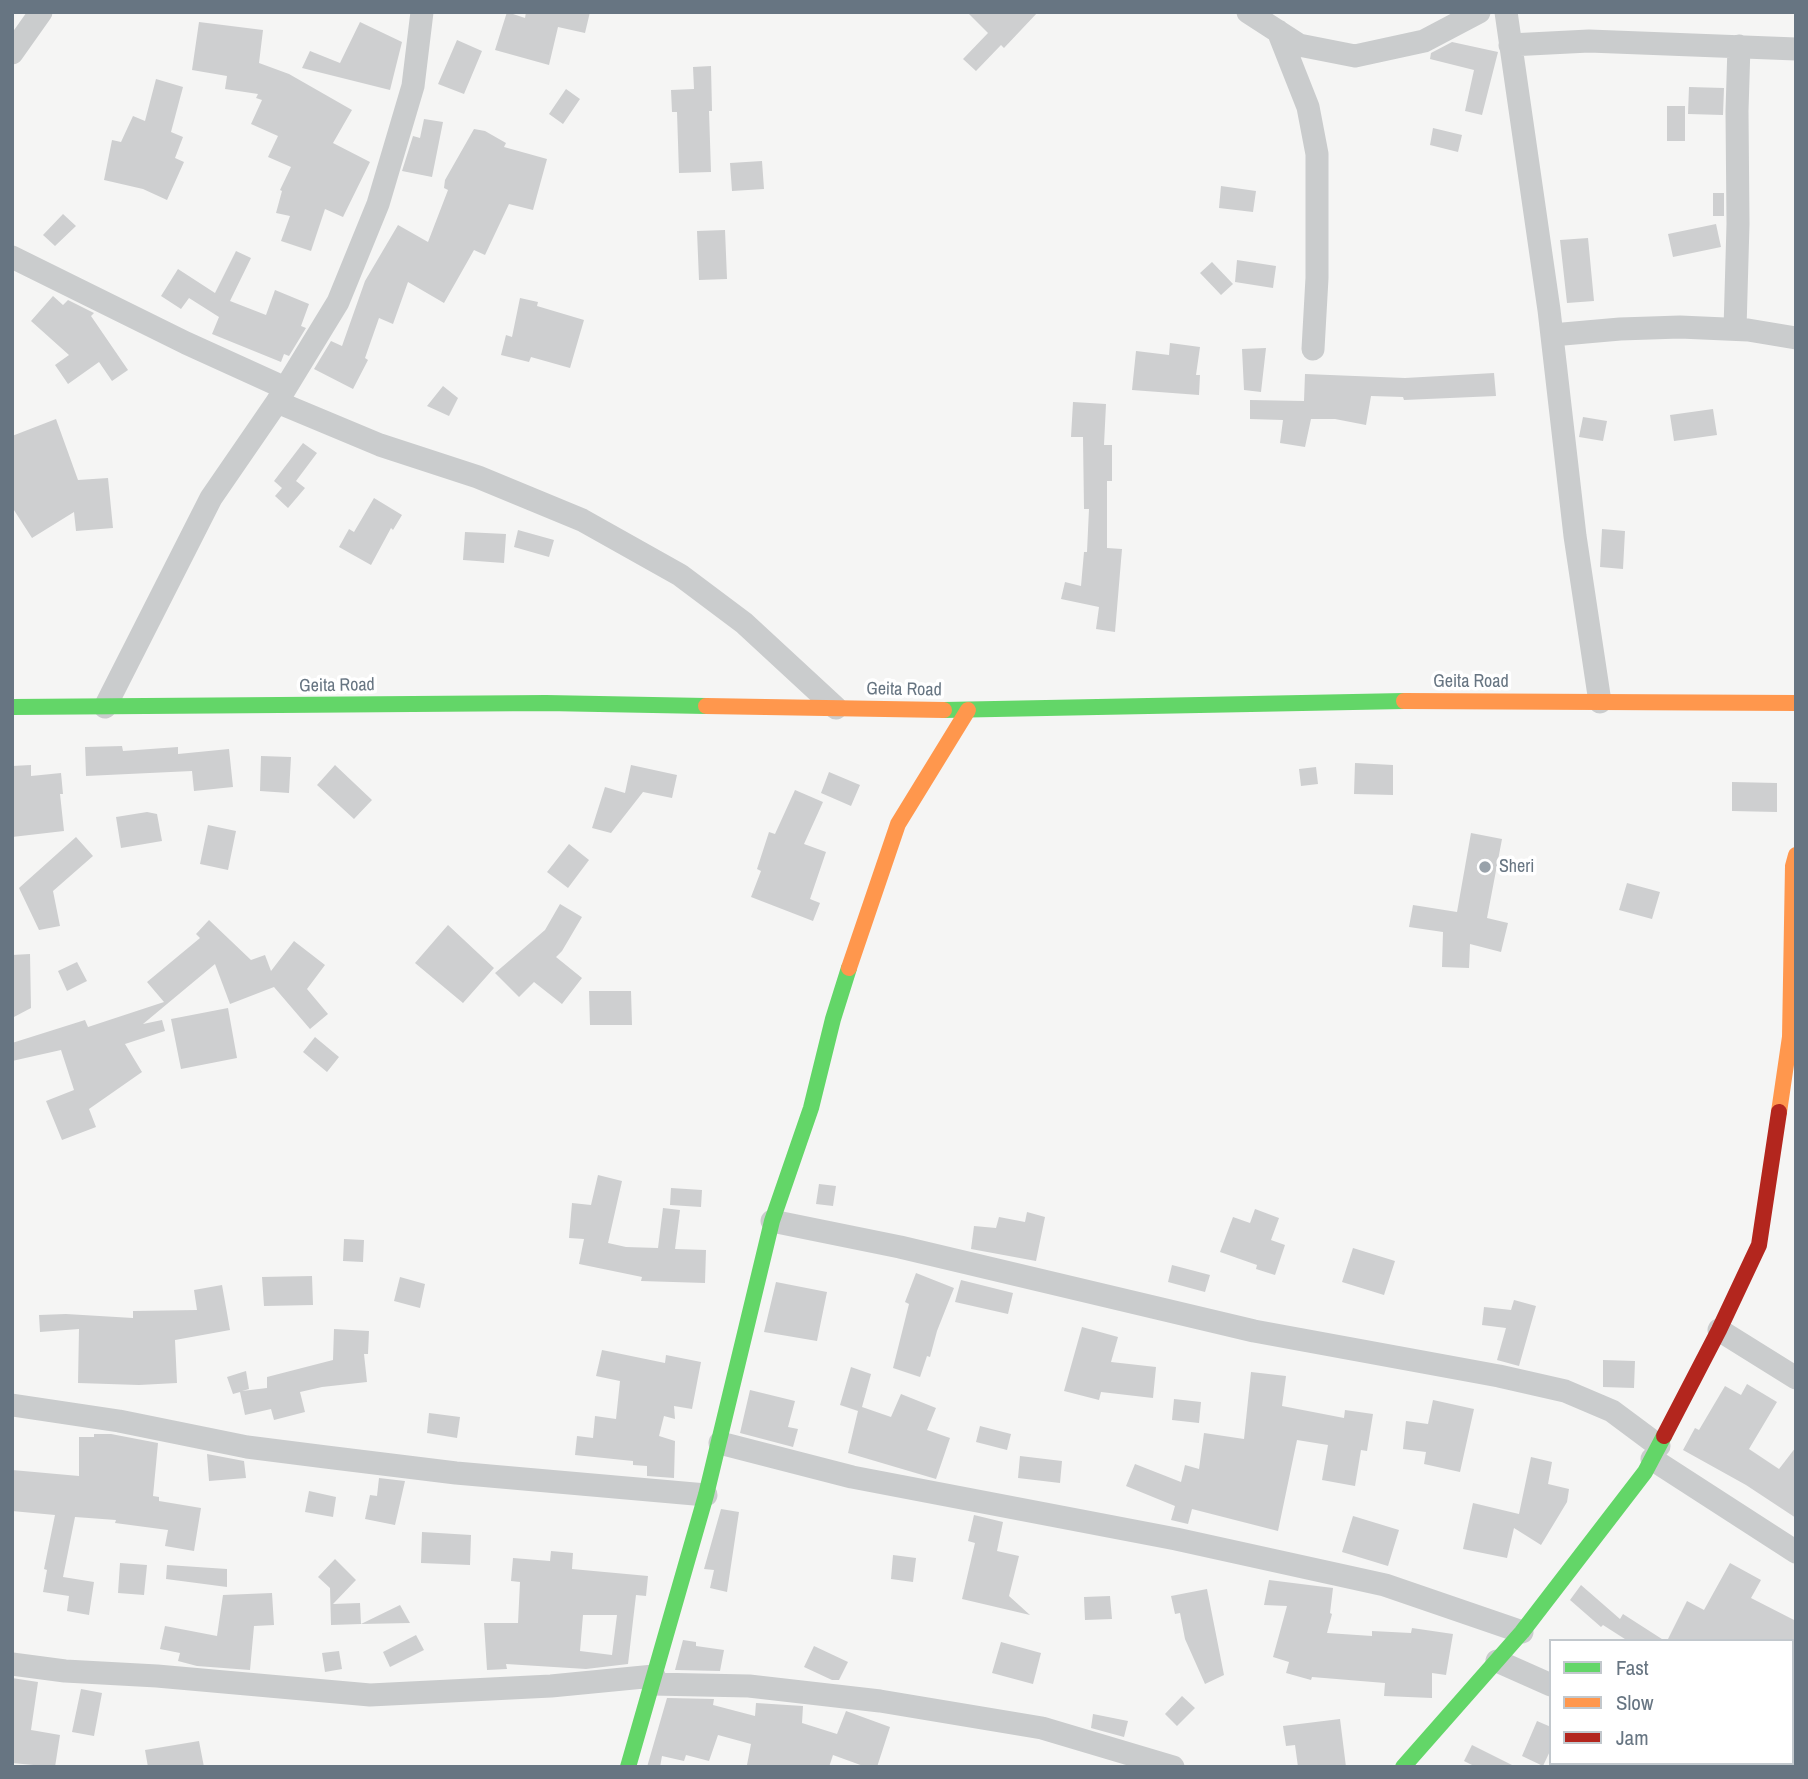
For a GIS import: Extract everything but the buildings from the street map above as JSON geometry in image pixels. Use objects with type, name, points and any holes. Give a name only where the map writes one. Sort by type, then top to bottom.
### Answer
[{"type":"main road","name":"Geita Road","points":[[13,710],[546,703],[968,710],[1334,701],[1796,703]]},
{"type":"main road","points":[[628,1767],[720,1443],[772,1221],[811,1108],[833,1019],[862,924],[898,824],[968,710]]},
{"type":"main road","points":[[1403,1767],[1522,1632],[1645,1472],[1719,1331],[1759,1245],[1788,1096],[1793,866],[1796,855]]},
{"type":"street","points":[[12,53],[41,12]]},
{"type":"street","points":[[105,707],[211,498],[281,395],[338,302],[378,204],[413,86],[422,12]]},
{"type":"street","points":[[1248,12],[1299,45],[1355,57],[1424,41],[1479,12]]},
{"type":"street","points":[[1506,12],[1552,335],[1575,536],[1600,702]]},
{"type":"street","points":[[1278,31],[1308,107],[1317,154],[1317,278],[1313,349]]},
{"type":"street","points":[[1510,45],[1589,41],[1796,49]]},
{"type":"street","points":[[1735,329],[1739,46]]},
{"type":"street","points":[[12,257],[186,343],[380,445],[478,477],[582,520],[680,575],[744,623],[836,708]]},
{"type":"street","points":[[1552,335],[1668,327],[1735,329],[1796,338]]},
{"type":"street","points":[[772,1221],[900,1247],[1254,1331],[1499,1376],[1565,1391],[1612,1411],[1655,1452],[1796,1552]]},
{"type":"street","points":[[1719,1331],[1796,1378]]},
{"type":"street","points":[[12,1405],[119,1421],[247,1447],[456,1473],[706,1495]]},
{"type":"street","points":[[720,1443],[852,1477],[1176,1539],[1385,1585],[1522,1632]]},
{"type":"street","points":[[1497,1661],[1549,1684]]},
{"type":"street","points":[[12,1664],[65,1671],[236,1682],[370,1695],[653,1680],[749,1686],[880,1701],[1042,1728],[1173,1767]]},
{"type":"traffic: fast","points":[[944,710],[1404,701]]},
{"type":"traffic: fast","points":[[12,707],[546,703],[706,706]]},
{"type":"traffic: fast","points":[[628,1767],[706,1495],[772,1221],[811,1108],[849,968]]},
{"type":"traffic: fast","points":[[1403,1767],[1522,1632],[1645,1472],[1664,1436]]},
{"type":"traffic: slow","points":[[1404,701],[1796,703]]},
{"type":"traffic: slow","points":[[706,706],[944,710]]},
{"type":"traffic: slow","points":[[849,968],[898,824],[968,710]]},
{"type":"traffic: slow","points":[[1779,1112],[1790,1037],[1793,866],[1796,855]]},
{"type":"traffic: jam","points":[[1664,1436],[1759,1245],[1779,1112]]},
{"type":"place","name":"Sheri","points":[[1485,867]]}]
